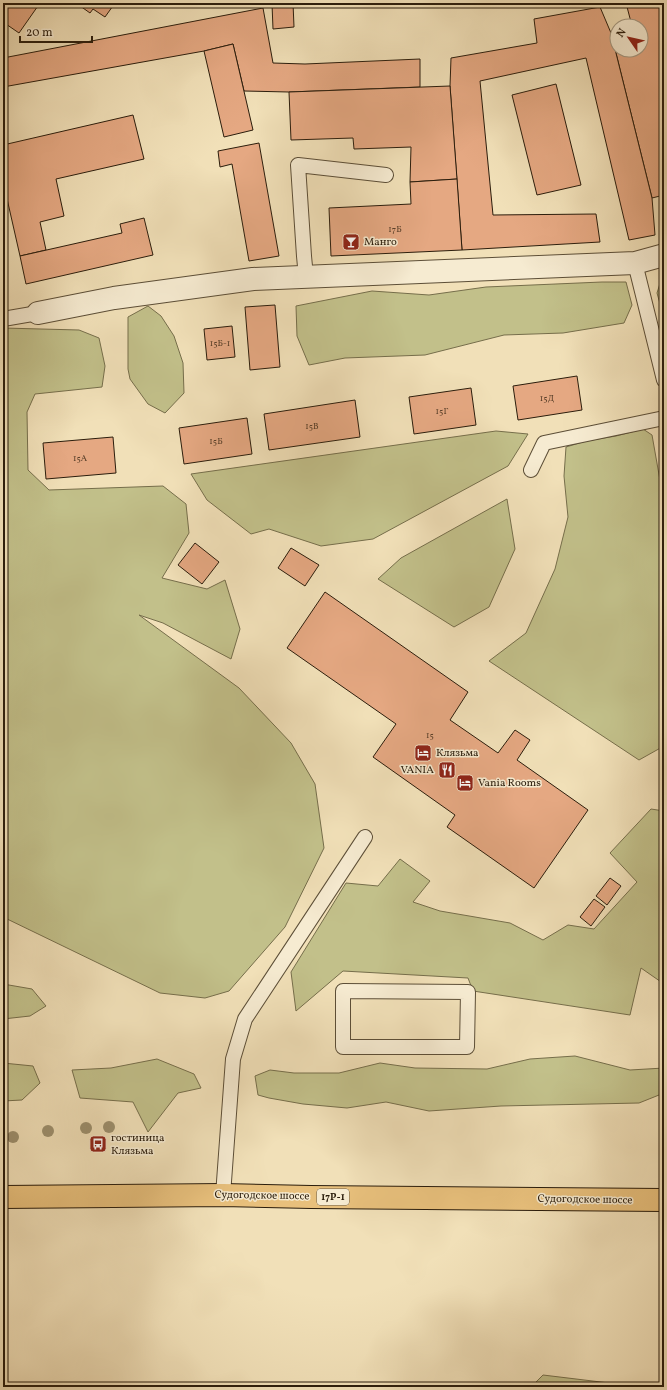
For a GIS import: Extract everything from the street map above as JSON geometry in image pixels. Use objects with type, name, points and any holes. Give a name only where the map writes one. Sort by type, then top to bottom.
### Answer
[{"type":"main road","name":"Судогодское шоссе","points":[[3,1197],[223,1195],[664,1200]]},
{"type":"street","points":[[38,313],[107,299],[253,279],[635,263],[664,255]]},
{"type":"lane","points":[[306,277],[298,165],[386,175]]},
{"type":"lane","points":[[635,263],[664,380]]},
{"type":"lane","points":[[3,319],[38,313]]},
{"type":"lane","points":[[531,470],[544,443],[664,418]]},
{"type":"lane","points":[[223,1195],[233,1059],[245,1019],[365,837]]},
{"type":"lane","points":[[343,991],[468,992],[467,1047],[344,1047],[343,991]]},
{"type":"shaded area","points":[[664,276],[664,318],[657,293],[662,277]]},
{"type":"shaded area","points":[[626,282],[632,305],[624,323],[563,333],[504,335],[425,355],[345,358],[309,365],[297,336],[296,306],[372,291],[429,295],[486,287]]},
{"type":"shaded area","points":[[148,306],[161,316],[174,336],[183,363],[184,393],[165,413],[148,404],[130,379],[128,369],[128,317]]},
{"type":"shaded area","points":[[3,328],[79,330],[99,338],[105,366],[102,387],[35,394],[27,412],[28,470],[49,490],[163,486],[186,504],[189,533],[162,578],[207,589],[225,580],[240,629],[231,659],[163,623],[139,615],[239,688],[291,743],[315,784],[324,848],[285,927],[229,991],[205,998],[160,993],[3,917]]},
{"type":"shaded area","points":[[643,429],[652,435],[664,503],[664,746],[639,760],[489,661],[526,633],[555,569],[568,517],[564,476],[566,447],[586,441],[616,436]]},
{"type":"shaded area","points":[[496,431],[528,434],[508,466],[373,539],[321,546],[269,529],[251,534],[207,500],[191,474]]},
{"type":"shaded area","points":[[507,499],[515,549],[489,607],[454,627],[378,579],[401,558]]},
{"type":"shaded area","points":[[651,809],[664,811],[664,984],[641,968],[630,1015],[473,991],[468,978],[343,971],[296,1011],[291,972],[346,883],[378,886],[400,859],[430,881],[413,902],[440,911],[510,923],[543,940],[568,925],[594,929],[637,882],[610,853]]},
{"type":"shaded area","points":[[3,984],[32,989],[46,1006],[30,1016],[3,1019]]},
{"type":"shaded area","points":[[575,1056],[630,1070],[664,1068],[664,1093],[639,1103],[501,1106],[429,1111],[386,1102],[347,1108],[303,1104],[258,1095],[255,1076],[270,1070],[294,1073],[339,1073],[380,1063],[415,1068],[487,1069],[530,1059]]},
{"type":"shaded area","points":[[157,1059],[194,1074],[201,1088],[178,1093],[148,1132],[133,1102],[80,1098],[72,1070],[111,1068]]},
{"type":"shaded area","points":[[3,1063],[33,1066],[40,1083],[22,1100],[3,1101]]},
{"type":"shaded area","points":[[543,1375],[642,1387],[531,1387]]},
{"type":"building","points":[[3,3],[40,3],[19,33],[3,22]]},
{"type":"building","points":[[76,3],[115,3],[105,17],[93,9],[90,13]]},
{"type":"building","points":[[293,3],[294,27],[273,29],[272,4]]},
{"type":"building","points":[[626,3],[664,3],[664,195],[652,198],[617,58],[649,58],[649,18],[630,18]]},
{"type":"building","points":[[600,7],[609,28],[609,58],[617,58],[652,198],[655,235],[629,240],[586,58],[480,81],[493,215],[596,214],[600,242],[462,250],[450,86],[451,58],[537,43],[534,19]]},
{"type":"building","points":[[263,8],[273,63],[305,64],[420,59],[420,87],[289,92],[244,91],[233,44],[204,51],[3,87],[3,58]]},
{"type":"building","points":[[233,44],[253,130],[224,137],[204,51]]},
{"type":"building","points":[[556,84],[581,185],[537,195],[512,95]]},
{"type":"building","points":[[450,86],[457,179],[410,182],[411,147],[354,149],[353,138],[291,140],[289,92]]},
{"type":"building","points":[[133,115],[144,159],[56,179],[64,216],[40,222],[46,250],[20,256],[3,181],[3,145]]},
{"type":"building","points":[[259,143],[279,256],[249,261],[232,164],[220,167],[218,151]]},
{"type":"building","points":[[457,179],[462,250],[331,256],[329,208],[411,204],[410,182]]},
{"type":"building","points":[[144,218],[153,255],[26,284],[20,256],[122,233],[120,224]]},
{"type":"building","points":[[275,305],[280,367],[250,370],[245,307]]},
{"type":"building","points":[[232,326],[235,357],[207,360],[204,329]]},
{"type":"building","points":[[577,376],[582,410],[518,420],[513,386]]},
{"type":"building","points":[[471,388],[476,425],[414,434],[409,397]]},
{"type":"building","points":[[355,400],[360,437],[269,450],[264,414]]},
{"type":"building","points":[[247,418],[252,454],[184,464],[179,428]]},
{"type":"building","points":[[113,437],[116,473],[46,479],[43,443]]},
{"type":"building","points":[[195,543],[219,562],[202,584],[178,565]]},
{"type":"building","points":[[291,548],[319,565],[305,586],[278,568]]},
{"type":"building","points":[[325,592],[468,692],[450,720],[498,753],[515,730],[530,740],[517,760],[588,810],[534,888],[447,827],[455,815],[373,757],[396,724],[287,648]]},
{"type":"building","points":[[610,878],[621,886],[607,905],[596,896]]},
{"type":"building","points":[[594,899],[605,907],[591,926],[580,917]]},
{"type":"place","name":"Манго","points":[[351,242]]},
{"type":"place","name":"Клязьма","points":[[423,753]]},
{"type":"place","name":"VANIA","points":[[447,770]]},
{"type":"place","name":"Vania Rooms","points":[[465,783]]},
{"type":"place","name":"гостиница Клязьма","points":[[98,1144]]}]
